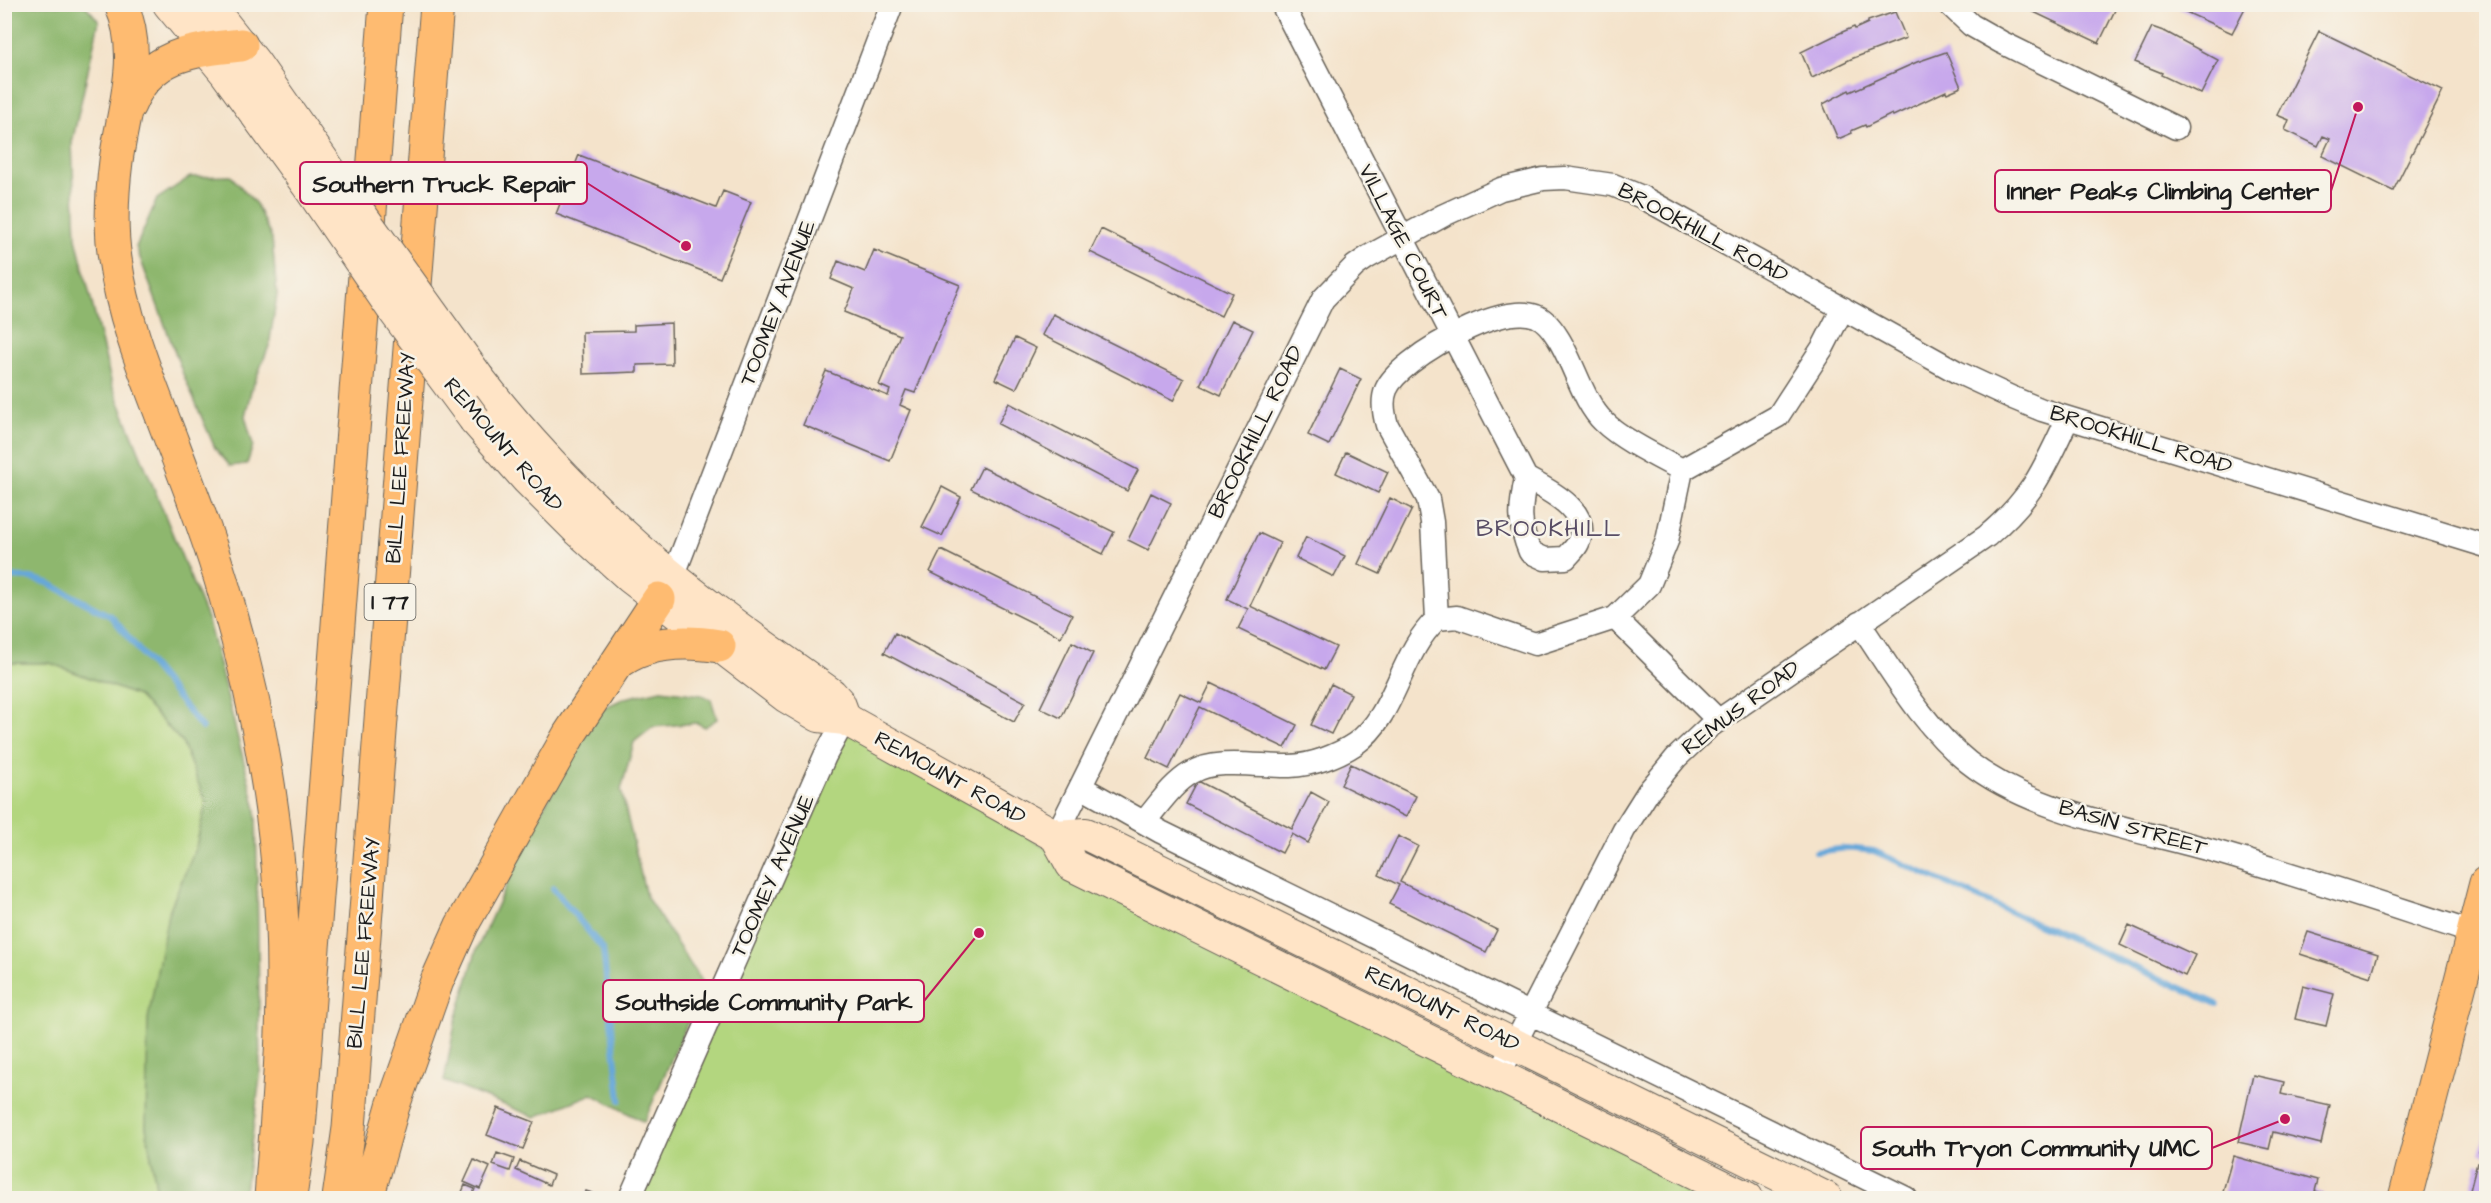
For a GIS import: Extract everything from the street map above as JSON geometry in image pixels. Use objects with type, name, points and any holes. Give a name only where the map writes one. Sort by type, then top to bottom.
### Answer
[{"type":"main road","points":[[121,4],[130,28],[132,53],[117,160],[112,230],[115,259],[122,296],[148,382],[191,490],[226,595],[259,728],[274,822],[280,889],[284,984],[271,1198]]},
{"type":"main road","name":"REMOUNT ROAD","points":[[170,4],[207,49],[309,187],[392,308],[475,420],[527,479],[607,557],[666,588],[831,693],[839,703],[845,719]]},
{"type":"main road","name":"REMOUNT ROAD","points":[[208,4],[241,45],[478,379],[521,431],[563,476],[628,539],[666,588],[719,646],[760,678],[814,714],[831,719],[845,719],[1056,836],[1072,865],[1747,1198]]},
{"type":"main road","name":"I 77","points":[[289,1198],[298,1142],[386,4]]},
{"type":"main road","name":"BILL LEE FREEWAY","points":[[339,1198],[349,1128],[437,4]]},
{"type":"main road","points":[[124,120],[136,88],[149,73],[168,61],[207,49],[241,45]]},
{"type":"main road","points":[[367,1198],[397,1095],[438,981],[462,925],[569,735],[666,588]]},
{"type":"main road","points":[[612,668],[638,651],[657,645],[688,642],[719,646]]},
{"type":"main road","name":"REMOUNT ROAD","points":[[1056,836],[1086,834],[1826,1198]]},
{"type":"main road","points":[[2405,1198],[2487,883]]},
{"type":"street","name":"TOOMEY AVENUE","points":[[666,588],[892,4]]},
{"type":"street","name":"VILLAGE COURT","points":[[1282,4],[1526,478]]},
{"type":"street","points":[[1949,4],[1971,26],[2176,128]]},
{"type":"street","name":"BROOKHILL ROAD","points":[[1056,836],[1315,312],[1333,288],[1355,266],[1401,238],[1501,189],[1543,179],[1565,178],[1597,182],[1642,197],[1957,372],[2013,398],[2068,418],[2487,546]]},
{"type":"street","points":[[1143,822],[1191,772],[1206,766],[1292,766],[1317,762],[1353,745],[1367,734],[1379,717],[1419,639],[1437,619],[1457,617],[1535,644],[1616,618],[1649,585],[1667,541],[1682,470],[1778,416],[1823,347],[1843,308]]},
{"type":"street","points":[[1437,619],[1432,522],[1428,499],[1387,425],[1383,391],[1390,380],[1411,362],[1452,337],[1500,317],[1521,314],[1536,316],[1547,323],[1558,338],[1593,407],[1604,422],[1648,452],[1682,470]]},
{"type":"street","name":"REMUS ROAD","points":[[1499,1075],[1624,830],[1648,792],[1676,758],[1718,720],[1987,536],[2012,515],[2041,476],[2068,418]]},
{"type":"street","points":[[1616,618],[1718,720]]},
{"type":"street","name":"BASIN STREET","points":[[1859,623],[1940,737],[1968,762],[2009,788],[2077,814],[2269,868],[2474,933]]},
{"type":"street","name":"TOOMEY AVENUE","points":[[630,1198],[825,756],[845,719]]},
{"type":"street","points":[[1081,787],[1143,822],[1906,1198]]},
{"type":"green space","points":[[5,5],[85,5],[99,21],[72,143],[76,238],[112,385],[208,621],[256,809],[260,1077],[244,1198],[158,1198],[146,1127],[148,1019],[168,914],[196,847],[206,803],[182,742],[138,696],[50,663],[5,663]]},
{"type":"green space","points":[[231,176],[256,204],[272,239],[277,295],[269,346],[251,391],[245,416],[253,445],[247,464],[230,466],[215,448],[183,374],[136,247],[157,199],[190,177]]},
{"type":"green space","points":[[5,663],[50,663],[138,696],[182,742],[206,803],[196,847],[168,914],[146,1127],[158,1198],[5,1198]]},
{"type":"green space","points":[[661,690],[701,695],[711,699],[717,719],[705,727],[697,723],[653,727],[634,742],[621,790],[646,896],[704,985],[644,1122],[592,1094],[535,1117],[444,1081],[455,1024],[476,951],[536,820],[601,709],[625,698]]},
{"type":"green space","points":[[845,719],[1072,865],[1747,1198],[630,1198]]},
{"type":"building","points":[[2017,4],[2108,4],[2116,8],[2099,43]]},
{"type":"building","points":[[2175,4],[2247,4],[2232,33],[2179,9],[2180,7]]},
{"type":"building","points":[[1895,12],[1906,38],[1851,59],[1812,78],[1801,52],[1840,33],[1868,23],[1868,21]]},
{"type":"building","points":[[2152,27],[2218,60],[2201,94],[2161,75],[2162,73],[2135,62]]},
{"type":"building","points":[[2319,31],[2443,91],[2393,191],[2322,156],[2330,139],[2323,136],[2318,146],[2285,130],[2289,120],[2277,115]]},
{"type":"building","points":[[1946,52],[1961,87],[1947,93],[1946,91],[1866,127],[1865,125],[1838,139],[1823,104],[1849,90],[1850,92],[1917,62]]},
{"type":"building","points":[[579,155],[716,208],[723,191],[751,202],[720,278],[556,214]]},
{"type":"building","points":[[1101,229],[1232,293],[1221,316],[1090,252]]},
{"type":"building","points":[[874,250],[960,285],[915,393],[906,390],[900,405],[911,410],[890,461],[803,425],[826,371],[888,396],[890,390],[879,385],[900,335],[844,312],[854,289],[831,279],[838,261],[865,272]]},
{"type":"building","points":[[1053,314],[1184,379],[1173,401],[1042,335]]},
{"type":"building","points":[[1232,320],[1253,330],[1221,395],[1200,385]]},
{"type":"building","points":[[671,323],[672,364],[637,365],[637,372],[583,374],[582,332],[634,331],[634,325]]},
{"type":"building","points":[[1015,338],[1036,348],[1016,389],[995,379]]},
{"type":"building","points":[[1340,369],[1361,379],[1329,445],[1308,435]]},
{"type":"building","points":[[1009,403],[1138,470],[1127,491],[998,424]]},
{"type":"building","points":[[1346,452],[1388,472],[1378,493],[1336,473]]},
{"type":"building","points":[[982,467],[1114,532],[1103,554],[971,489]]},
{"type":"building","points":[[942,487],[961,497],[942,536],[922,527]]},
{"type":"building","points":[[1151,493],[1171,503],[1148,550],[1128,540]]},
{"type":"building","points":[[1390,498],[1412,509],[1380,574],[1358,564]]},
{"type":"building","points":[[1259,533],[1280,543],[1250,606],[1336,647],[1324,670],[1238,629],[1248,609],[1227,599]]},
{"type":"building","points":[[1306,537],[1345,556],[1334,577],[1296,558]]},
{"type":"building","points":[[941,550],[1072,615],[1061,637],[930,572]]},
{"type":"building","points":[[895,633],[1025,702],[1014,722],[884,653]]},
{"type":"building","points":[[1072,642],[1093,653],[1061,718],[1040,708]]},
{"type":"building","points":[[1211,683],[1297,725],[1285,748],[1200,707],[1169,769],[1147,758],[1180,693],[1201,703]]},
{"type":"building","points":[[1331,684],[1351,694],[1331,734],[1311,725]]},
{"type":"building","points":[[1351,764],[1416,796],[1406,817],[1341,785]]},
{"type":"building","points":[[1198,781],[1292,829],[1311,792],[1329,802],[1308,843],[1292,834],[1282,853],[1186,804]]},
{"type":"building","points":[[1398,836],[1418,846],[1400,882],[1497,930],[1486,952],[1389,904],[1399,885],[1379,875]]},
{"type":"building","points":[[2129,925],[2195,955],[2185,976],[2120,945]]},
{"type":"building","points":[[2308,932],[2378,954],[2371,977],[2300,954]]},
{"type":"building","points":[[2303,986],[2334,994],[2326,1026],[2295,1019]]},
{"type":"building","points":[[2253,1075],[2284,1082],[2281,1094],[2330,1105],[2321,1144],[2273,1132],[2269,1149],[2238,1142]]},
{"type":"building","points":[[498,1108],[534,1122],[523,1149],[487,1135]]},
{"type":"building","points":[[2486,1129],[2486,1155],[2479,1152]]},
{"type":"building","points":[[497,1153],[514,1159],[510,1171],[493,1165]]},
{"type":"building","points":[[2233,1156],[2318,1180],[2315,1191],[2325,1194],[2324,1198],[2221,1198]]},
{"type":"building","points":[[474,1160],[490,1167],[480,1189],[464,1182]]},
{"type":"building","points":[[520,1161],[553,1175],[549,1185],[516,1170]]},
{"type":"building","points":[[2477,1163],[2486,1165],[2486,1198],[2468,1198]]},
{"type":"building","points":[[465,1185],[475,1189],[472,1196],[462,1192]]},
{"type":"building","points":[[586,1191],[601,1196],[600,1198],[584,1198]]},
{"type":"waterway","points":[[4,577],[31,578],[48,583],[112,617],[202,728]]},
{"type":"waterway","points":[[1816,852],[1846,848],[1874,851],[2217,1004]]},
{"type":"waterway","points":[[553,888],[603,949],[620,1100]]},
{"type":"place","name":"Inner Peaks Climbing Center","points":[[2358,107]]},
{"type":"place","name":"Southern Truck Repair","points":[[686,246]]},
{"type":"place","name":"Southside Community Park","points":[[979,933]]},
{"type":"place","name":"South Tryon Community UMC","points":[[2285,1119]]},
{"type":"district","name":"BROOKHILL","points":[[1549,529]]}]
